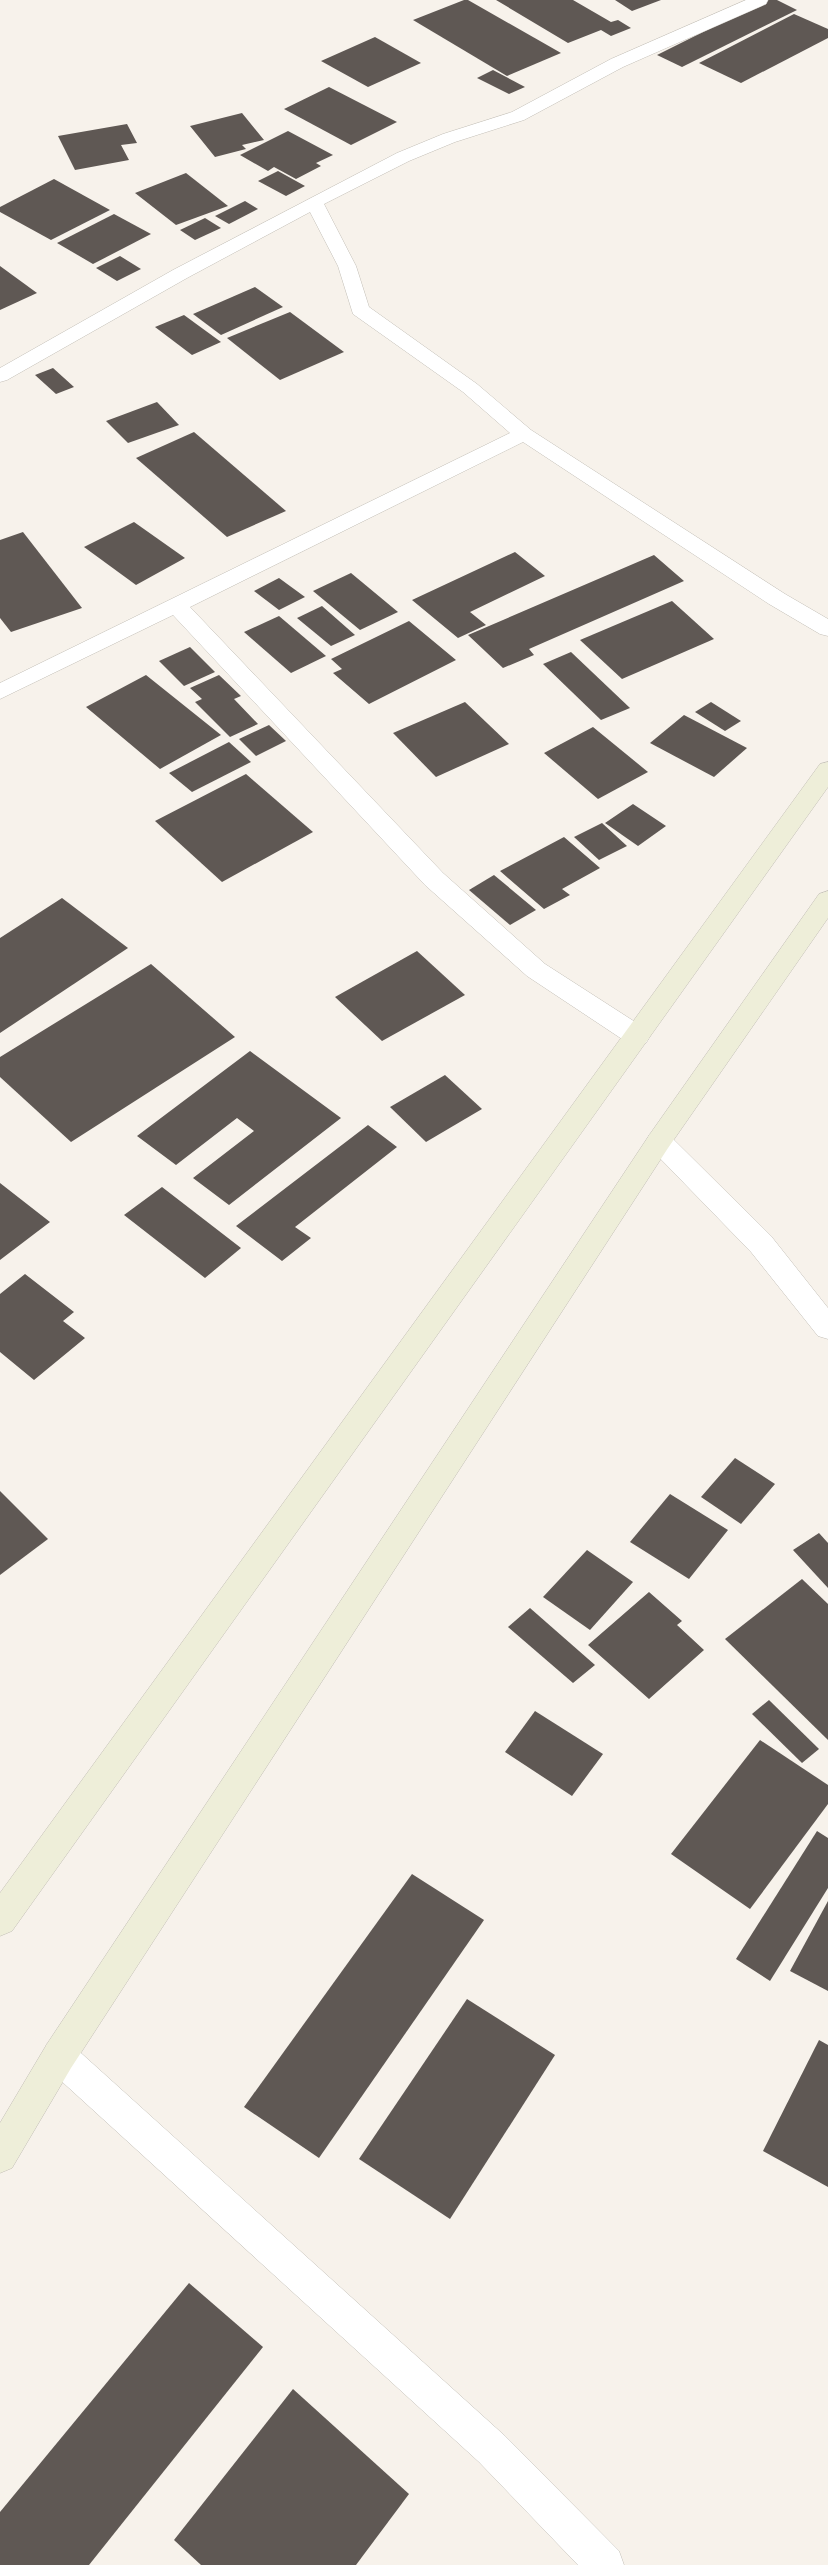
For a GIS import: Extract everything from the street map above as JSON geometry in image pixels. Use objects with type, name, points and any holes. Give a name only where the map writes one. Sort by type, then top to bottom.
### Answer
[{"type":"main road","points":[[1,1917],[828,770]]},
{"type":"main road","points":[[0,2156],[59,2056],[659,1141],[828,900]]},
{"type":"street","points":[[0,376],[180,274],[314,202],[403,158],[449,138],[518,116],[617,63],[760,0]]},
{"type":"street","points":[[314,202],[347,266],[360,310],[470,388],[524,434],[752,583],[828,629]]},
{"type":"street","points":[[0,692],[524,434]]},
{"type":"street","points":[[176,604],[434,879],[536,970],[637,1036]]},
{"type":"street","points":[[659,1141],[761,1244],[828,1328]]},
{"type":"street","points":[[59,2056],[492,2449],[605,2565]]},
{"type":"building","points":[[468,0],[561,53],[507,76],[413,20]]},
{"type":"building","points":[[496,0],[573,0],[611,22],[618,20],[631,28],[611,36],[601,30],[568,43]]},
{"type":"building","points":[[615,0],[661,0],[632,11]]},
{"type":"building","points":[[767,0],[777,0],[797,10],[682,67],[657,55]]},
{"type":"building","points":[[794,14],[828,29],[828,38],[741,83],[699,63]]},
{"type":"building","points":[[375,37],[421,63],[368,87],[321,61]]},
{"type":"building","points":[[493,70],[525,87],[509,94],[477,78]]},
{"type":"building","points":[[329,87],[397,122],[351,145],[284,109]]},
{"type":"building","points":[[242,113],[264,140],[242,145],[246,149],[215,157],[190,126]]},
{"type":"building","points":[[127,124],[137,143],[121,145],[129,160],[75,170],[58,136]]},
{"type":"building","points":[[288,131],[333,155],[316,163],[321,166],[296,179],[274,167],[268,171],[240,155]]},
{"type":"building","points":[[278,171],[305,186],[286,196],[258,181]]},
{"type":"building","points":[[186,173],[228,206],[176,225],[135,193]]},
{"type":"building","points":[[54,179],[110,210],[51,240],[0,212],[0,207]]},
{"type":"building","points":[[245,201],[258,209],[229,224],[215,216]]},
{"type":"building","points":[[114,214],[151,234],[93,264],[57,243]]},
{"type":"building","points":[[205,218],[221,228],[195,240],[180,230]]},
{"type":"building","points":[[120,256],[141,269],[117,281],[96,268]]},
{"type":"building","points":[[0,266],[37,293],[0,310]]},
{"type":"building","points":[[255,287],[283,307],[221,335],[193,314]]},
{"type":"building","points":[[290,312],[344,352],[280,380],[227,338]]},
{"type":"building","points":[[184,315],[221,342],[192,355],[155,327]]},
{"type":"building","points":[[53,368],[74,387],[56,394],[35,375]]},
{"type":"building","points":[[157,402],[179,425],[128,443],[106,421]]},
{"type":"building","points":[[194,432],[286,511],[227,537],[136,458]]},
{"type":"building","points":[[134,522],[185,558],[136,585],[84,547]]},
{"type":"building","points":[[23,532],[82,608],[11,632],[0,618],[0,540]]},
{"type":"building","points":[[515,552],[545,576],[470,612],[486,625],[458,638],[412,600]]},
{"type":"building","points":[[654,555],[684,581],[529,649],[534,655],[503,668],[468,635]]},
{"type":"building","points":[[351,573],[398,612],[360,630],[313,591]]},
{"type":"building","points":[[279,578],[305,597],[279,610],[254,591]]},
{"type":"building","points":[[672,601],[714,639],[622,679],[580,640]]},
{"type":"building","points":[[322,606],[355,635],[331,646],[297,618]]},
{"type":"building","points":[[279,616],[326,656],[291,673],[244,632]]},
{"type":"building","points":[[409,621],[456,660],[369,704],[333,673],[342,669],[331,659]]},
{"type":"building","points":[[190,647],[215,672],[184,686],[159,661]]},
{"type":"building","points":[[571,652],[630,708],[601,720],[543,664]]},
{"type":"building","points":[[146,675],[221,735],[160,769],[86,707]]},
{"type":"building","points":[[219,675],[241,696],[234,699],[258,724],[230,737],[195,702],[202,699],[190,688]]},
{"type":"building","points":[[465,702],[509,744],[436,777],[393,733]]},
{"type":"building","points":[[711,702],[741,721],[725,731],[695,712]]},
{"type":"building","points":[[684,715],[747,748],[714,777],[650,743]]},
{"type":"building","points":[[269,725],[286,741],[256,756],[239,739]]},
{"type":"building","points":[[593,727],[648,772],[598,799],[544,753]]},
{"type":"building","points":[[229,742],[251,762],[192,792],[169,773]]},
{"type":"building","points":[[246,774],[313,832],[222,882],[155,821]]},
{"type":"building","points":[[633,804],[666,826],[638,846],[605,823]]},
{"type":"building","points":[[602,823],[627,846],[599,860],[574,837]]},
{"type":"building","points":[[564,837],[600,868],[562,889],[570,895],[544,909],[500,871]]},
{"type":"building","points":[[494,875],[536,910],[510,925],[469,890]]},
{"type":"building","points":[[62,898],[128,948],[0,1033],[0,938]]},
{"type":"building","points":[[417,951],[465,995],[382,1041],[335,997]]},
{"type":"building","points":[[151,964],[235,1037],[71,1142],[0,1077],[0,1057]]},
{"type":"building","points":[[250,1051],[341,1118],[229,1205],[193,1178],[254,1131],[237,1118],[176,1165],[137,1136]]},
{"type":"building","points":[[445,1075],[482,1109],[426,1142],[390,1107]]},
{"type":"building","points":[[368,1125],[397,1147],[295,1227],[311,1238],[282,1261],[236,1226]]},
{"type":"building","points":[[0,1183],[50,1222],[0,1260]]},
{"type":"building","points":[[162,1187],[241,1248],[205,1278],[124,1215]]},
{"type":"building","points":[[25,1274],[74,1312],[63,1321],[85,1338],[34,1380],[0,1352],[0,1294]]},
{"type":"building","points":[[735,1458],[775,1484],[741,1524],[701,1497]]},
{"type":"building","points":[[0,1491],[48,1539],[0,1575]]},
{"type":"building","points":[[670,1494],[728,1530],[689,1579],[630,1542]]},
{"type":"building","points":[[819,1533],[828,1543],[828,1588],[793,1550]]},
{"type":"building","points":[[587,1550],[633,1582],[590,1630],[543,1597]]},
{"type":"building","points":[[802,1579],[828,1604],[828,1740],[725,1639]]},
{"type":"building","points":[[649,1592],[682,1621],[677,1625],[704,1650],[649,1699],[588,1645]]},
{"type":"building","points":[[530,1608],[595,1665],[573,1683],[508,1627]]},
{"type":"building","points":[[769,1700],[819,1749],[802,1763],[752,1714]]},
{"type":"building","points":[[535,1711],[603,1754],[572,1796],[505,1752]]},
{"type":"building","points":[[760,1740],[828,1785],[828,1804],[750,1909],[671,1854]]},
{"type":"building","points":[[817,1831],[828,1838],[828,1888],[770,1981],[736,1959]]},
{"type":"building","points":[[412,1874],[484,1920],[319,2158],[244,2107]]},
{"type":"building","points":[[828,1901],[828,1991],[790,1971]]},
{"type":"building","points":[[467,1999],[555,2055],[450,2219],[359,2159]]},
{"type":"building","points":[[819,2040],[828,2045],[828,2187],[763,2151]]},
{"type":"building","points":[[189,2283],[263,2347],[89,2565],[0,2565],[0,2512]]},
{"type":"building","points":[[293,2389],[409,2494],[356,2565],[201,2565],[174,2540]]}]
